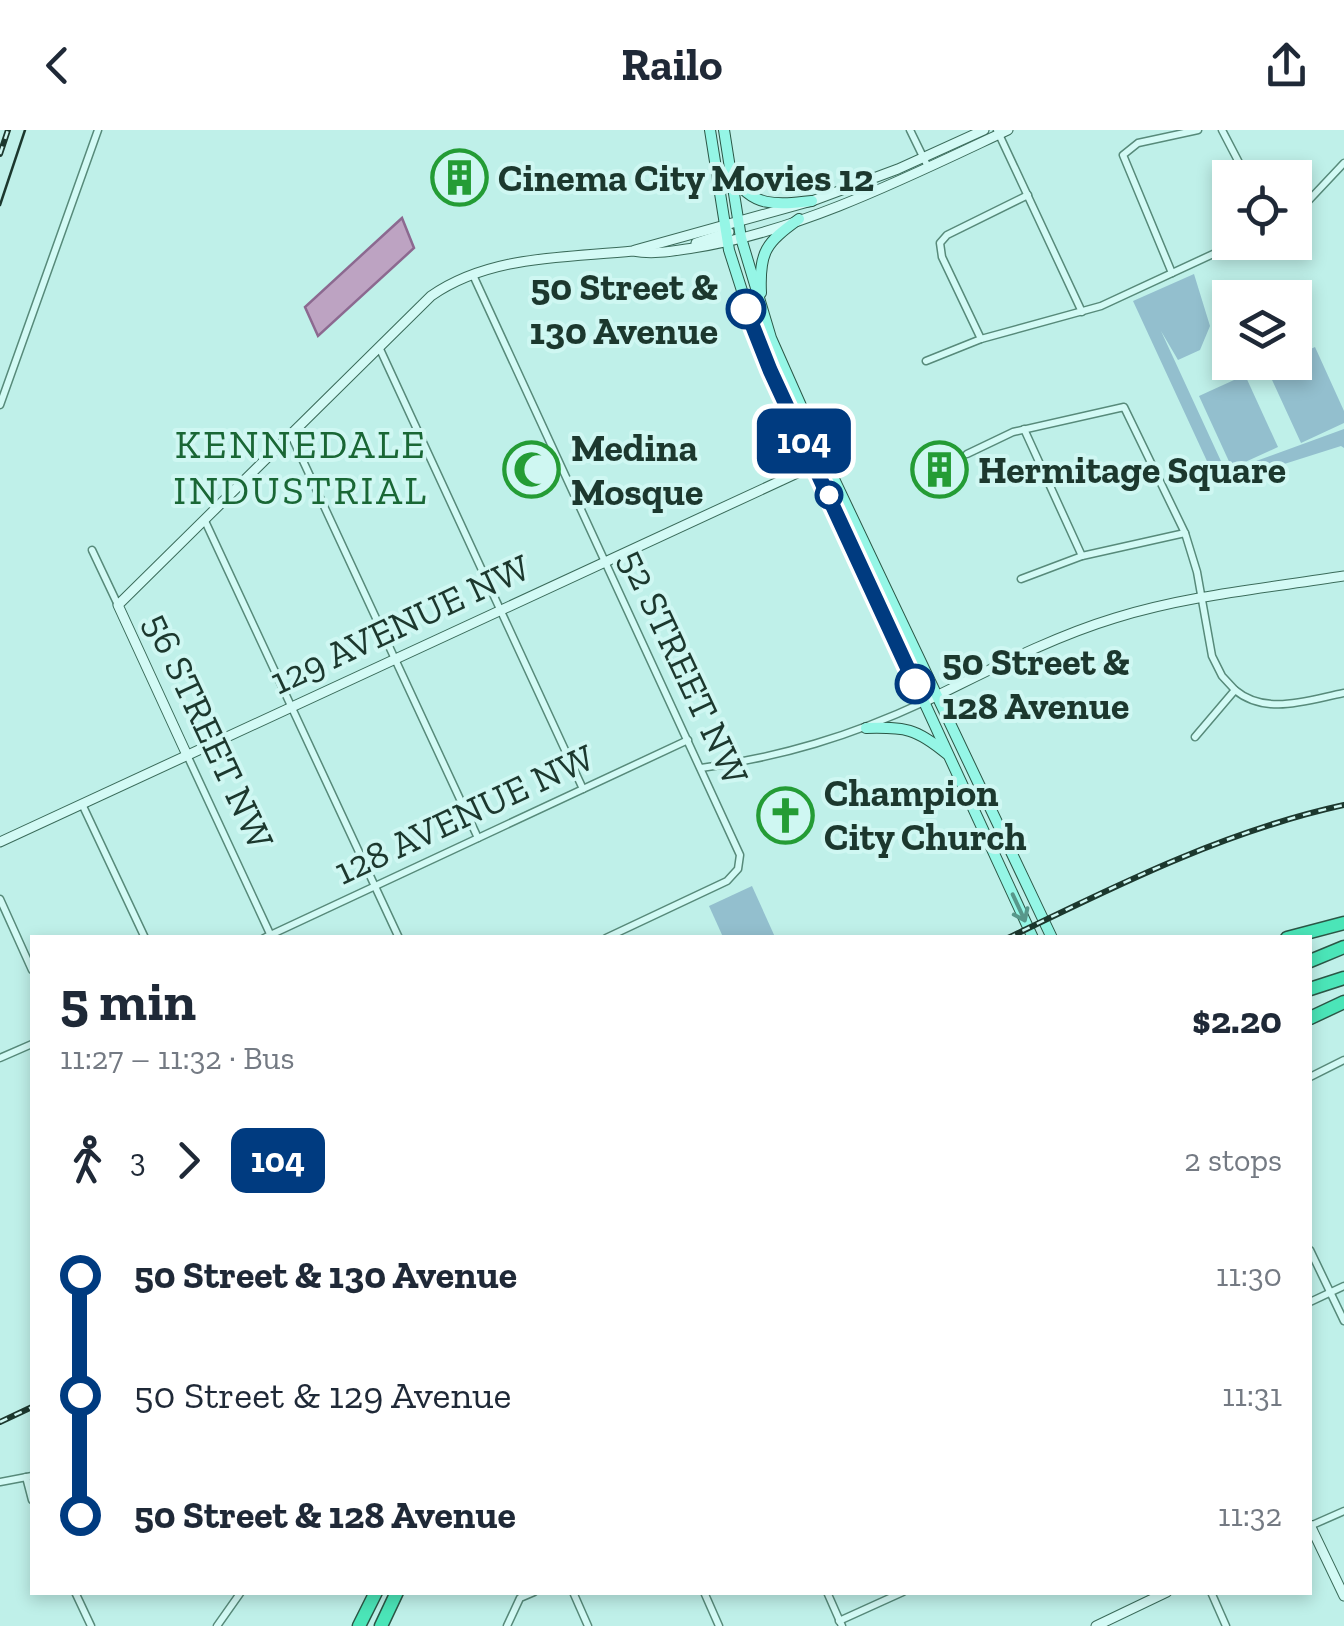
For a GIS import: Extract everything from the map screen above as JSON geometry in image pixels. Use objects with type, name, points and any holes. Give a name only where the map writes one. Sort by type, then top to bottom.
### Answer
[{"type":"highway","points":[[1298,935],[1344,923]]},
{"type":"highway","points":[[1312,959],[1344,947]]},
{"type":"highway","points":[[1312,988],[1344,978]]},
{"type":"highway","points":[[1312,1017],[1344,1002]]},
{"type":"highway","points":[[359,1626],[374,1595]]},
{"type":"highway","points":[[380,1626],[396,1595]]},
{"type":"main road","points":[[710,130],[726,234],[759,344],[1051,935]]},
{"type":"main road","points":[[724,130],[741,238],[768,328],[820,462],[924,702],[1032,935]]},
{"type":"main road","points":[[729,167],[742,190],[758,201],[776,205],[812,202]]},
{"type":"main road","points":[[762,309],[760,266],[767,245],[798,219]]},
{"type":"main road","points":[[866,728],[914,730],[949,756]]},
{"type":"street","points":[[0,406],[98,130]]},
{"type":"street","points":[[910,130],[926,163]]},
{"type":"street","points":[[118,605],[431,296],[472,274],[532,260],[685,249],[726,234],[738,224],[926,163],[984,130]]},
{"type":"street","points":[[1172,273],[1125,164],[1125,151],[1138,143],[1198,130]]},
{"type":"street","points":[[1222,130],[1238,160]]},
{"type":"street","points":[[632,252],[648,244],[726,234],[741,238],[798,219],[1002,131],[1082,312]]},
{"type":"street","points":[[1312,198],[1344,163]]},
{"type":"street","points":[[981,339],[942,257],[940,243],[947,235],[1028,196]]},
{"type":"street","points":[[926,362],[981,339],[1082,312],[1212,254]]},
{"type":"street","name":"52 STREET NW","points":[[472,274],[739,851],[740,867],[727,881],[612,935]]},
{"type":"street","points":[[379,347],[583,789]]},
{"type":"street","points":[[968,454],[1024,429],[1124,406],[1185,534],[1215,664],[1235,690],[1251,701],[1272,705],[1344,693]]},
{"type":"street","points":[[1024,429],[1082,556]]},
{"type":"street","points":[[291,434],[478,838]]},
{"type":"street","name":"129 AVENUE NW","points":[[0,842],[820,462]]},
{"type":"street","points":[[205,520],[398,935]]},
{"type":"street","points":[[1021,580],[1082,556],[1185,534]]},
{"type":"street","name":"56 STREET NW","points":[[92,550],[268,935]]},
{"type":"street","points":[[701,768],[776,756],[866,728],[1092,625],[1203,599],[1344,576]]},
{"type":"street","points":[[1196,737],[1235,690]]},
{"type":"street","name":"128 AVENUE NW","points":[[270,935],[688,740]]},
{"type":"street","points":[[82,804],[143,935]]},
{"type":"street","points":[[0,898],[30,966]]},
{"type":"street","points":[[0,1058],[30,1045]]},
{"type":"street","points":[[1312,1075],[1344,1060]]},
{"type":"street","points":[[1312,1254],[1344,1321]]},
{"type":"street","points":[[1312,1301],[1344,1286]]},
{"type":"street","points":[[0,1482],[29,1476]]},
{"type":"street","points":[[1312,1524],[1344,1511]]},
{"type":"street","points":[[1312,1529],[1344,1596]]},
{"type":"street","points":[[76,1595],[90,1626]]},
{"type":"street","points":[[217,1626],[239,1595]]},
{"type":"street","points":[[507,1626],[520,1598],[527,1595]]},
{"type":"street","points":[[573,1595],[588,1626]]},
{"type":"street","points":[[705,1595],[719,1626]]},
{"type":"street","points":[[827,1595],[840,1623],[897,1595]]},
{"type":"street","points":[[1100,1625],[1161,1595]]},
{"type":"street","points":[[1211,1595],[1226,1626]]},
{"type":"shaded area","points":[[402,218],[414,248],[318,336],[305,307]]},
{"type":"shaded area","points":[[1194,274],[1210,326],[1200,350],[1178,360],[1161,331],[1226,472],[1344,429],[1344,448],[1218,485],[1133,301]]},
{"type":"shaded area","points":[[1315,347],[1344,411],[1344,423],[1301,443],[1272,380],[1312,380]]},
{"type":"shaded area","points":[[1234,380],[1247,380],[1278,447],[1232,468],[1199,396]]},
{"type":"shaded area","points":[[752,886],[774,935],[722,935],[709,906]]},
{"type":"tram line","points":[[0,205],[25,130]]},
{"type":"railway","points":[[0,154],[8,130]]},
{"type":"railway","points":[[1014,935],[1131,879],[1214,845],[1344,805]]},
{"type":"railway","points":[[0,1422],[30,1408]]},
{"type":"bus line","name":"104","points":[[746,309],[770,370],[915,684]]},
{"type":"place","name":"Cinema City Movies 12","points":[[459,178]]},
{"type":"place","name":"50 Street & 130 Avenue","points":[[746,309]]},
{"type":"place","name":"Medina Mosque","points":[[532,470]]},
{"type":"place","name":"Hermitage Square","points":[[939,470]]},
{"type":"place","name":"50 Street & 128 Avenue","points":[[915,684]]},
{"type":"place","name":"Champion City Church","points":[[785,815]]},
{"type":"district","name":"KENNEDALE INDUSTRIAL","points":[[301,467]]}]
